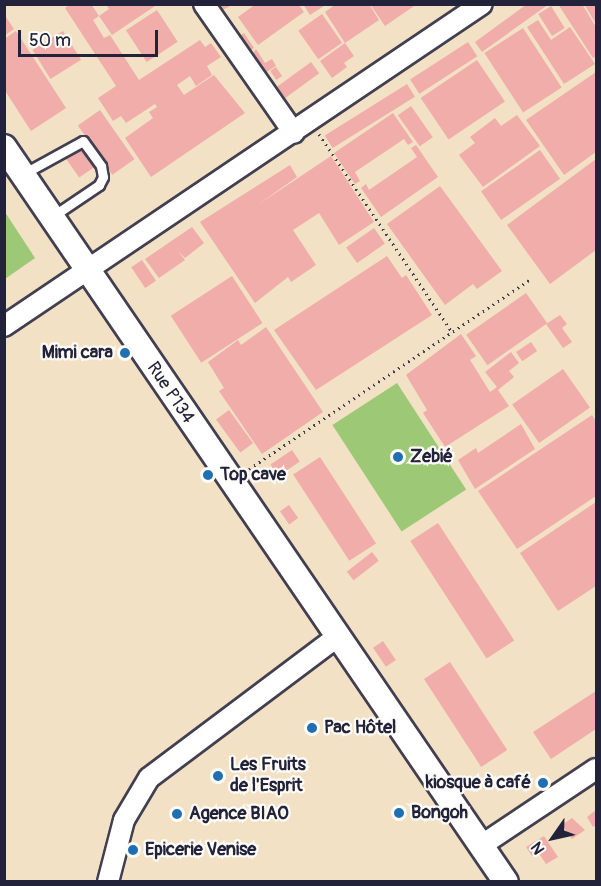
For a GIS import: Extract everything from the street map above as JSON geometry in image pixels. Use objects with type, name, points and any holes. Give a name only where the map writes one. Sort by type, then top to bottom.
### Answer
[{"type":"street","points":[[204,4],[294,133]]},
{"type":"street","points":[[4,326],[294,133],[482,4]]},
{"type":"street","name":"Rue P134","points":[[4,147],[506,882]]},
{"type":"street","points":[[108,882],[124,820],[149,778],[337,637]]},
{"type":"street","points":[[482,846],[596,769]]},
{"type":"lane","points":[[22,174],[82,141],[101,166],[103,177],[99,184],[51,217]]},
{"type":"path","points":[[310,122],[452,332]]},
{"type":"path","points":[[230,481],[532,278]]},
{"type":"green space","points":[[5,212],[35,258],[4,279]]},
{"type":"green space","name":"Zebié","points":[[397,383],[466,490],[402,531],[332,425]]},
{"type":"building","points":[[70,4],[91,4],[99,16],[93,20],[104,38],[110,35],[139,80],[200,40],[205,47],[211,43],[221,57],[207,66],[212,75],[196,86],[190,76],[177,85],[184,95],[214,75],[245,113],[151,177],[125,138],[153,118],[149,112],[157,107],[155,104],[126,123],[121,116],[113,121],[98,98],[116,86],[65,8]]},
{"type":"building","points":[[106,4],[154,4],[155,6],[112,35],[99,16],[109,9]]},
{"type":"building","points":[[211,4],[234,4],[217,13]]},
{"type":"building","points":[[256,4],[298,4],[304,12],[258,45],[238,17]]},
{"type":"building","points":[[303,4],[327,4],[310,15]]},
{"type":"building","points":[[336,4],[369,4],[379,20],[345,43],[325,12]]},
{"type":"building","points":[[370,4],[417,4],[385,26]]},
{"type":"building","points":[[527,4],[549,4],[482,52],[475,42]]},
{"type":"building","points":[[558,4],[582,4],[596,27],[596,56],[593,58]]},
{"type":"building","points":[[584,4],[596,4],[596,24]]},
{"type":"building","points":[[551,6],[565,28],[552,36],[538,14]]},
{"type":"building","points":[[157,10],[178,42],[147,62],[126,30]]},
{"type":"building","points":[[4,14],[14,29],[4,36]]},
{"type":"building","points":[[322,14],[342,43],[318,59],[298,31]]},
{"type":"building","points":[[538,20],[551,40],[570,27],[595,64],[564,84],[527,27]]},
{"type":"building","points":[[523,28],[562,88],[523,113],[484,53]]},
{"type":"building","points":[[16,31],[66,108],[31,131],[4,89],[4,39]]},
{"type":"building","points":[[63,31],[81,60],[50,79],[32,50]]},
{"type":"building","points":[[244,33],[254,48],[244,55],[234,40]]},
{"type":"building","points":[[468,42],[477,56],[419,94],[410,80]]},
{"type":"building","points":[[345,43],[354,56],[344,63],[347,67],[332,78],[320,61]]},
{"type":"building","points":[[256,49],[265,63],[272,59],[276,66],[262,75],[250,58]]},
{"type":"building","points":[[477,60],[505,101],[449,139],[421,98]]},
{"type":"building","points":[[311,62],[319,73],[285,98],[277,87]]},
{"type":"building","points":[[276,67],[282,76],[276,80],[270,71]]},
{"type":"building","points":[[596,72],[596,152],[564,175],[526,120]]},
{"type":"building","points":[[407,84],[415,97],[333,148],[325,135]]},
{"type":"building","points":[[411,106],[433,137],[420,146],[398,115]]},
{"type":"building","points":[[100,110],[134,159],[112,175],[78,125]]},
{"type":"building","points":[[393,113],[413,142],[408,145],[404,139],[355,172],[360,181],[355,184],[334,153]]},
{"type":"building","points":[[517,115],[540,146],[483,187],[459,155],[475,143],[470,137],[495,118],[501,126]]},
{"type":"building","points":[[416,145],[438,177],[381,217],[361,188],[366,184],[369,190],[417,157],[411,148]]},
{"type":"building","points":[[81,147],[95,167],[79,178],[65,158]]},
{"type":"building","points":[[540,150],[560,179],[501,220],[481,191]]},
{"type":"building","points":[[331,156],[374,222],[339,245],[319,213],[293,230],[316,265],[291,282],[288,277],[255,303],[200,222],[290,165],[297,177],[256,206]]},
{"type":"building","points":[[596,159],[596,250],[550,284],[507,225]]},
{"type":"building","points":[[440,186],[502,271],[477,289],[473,284],[445,305],[387,224]]},
{"type":"building","points":[[192,227],[204,243],[185,258],[178,251],[185,260],[159,278],[145,259]]},
{"type":"building","points":[[374,228],[385,244],[357,263],[346,248]]},
{"type":"building","points":[[387,256],[402,278],[406,275],[432,315],[316,390],[274,330]]},
{"type":"building","points":[[142,260],[156,281],[145,288],[131,267]]},
{"type":"building","points":[[232,276],[262,323],[201,363],[171,316]]},
{"type":"building","points":[[526,293],[547,323],[487,365],[466,335]]},
{"type":"building","points":[[560,315],[567,324],[562,328],[572,342],[563,348],[546,324]]},
{"type":"building","points":[[266,327],[323,412],[262,454],[219,391],[224,388],[208,362],[238,340],[241,345]]},
{"type":"building","points":[[461,334],[476,356],[470,360],[490,392],[497,387],[485,372],[511,352],[519,363],[509,371],[514,377],[498,390],[509,406],[445,447],[423,413],[427,410],[406,375]]},
{"type":"building","points":[[531,342],[537,351],[522,361],[516,352]]},
{"type":"building","points":[[563,369],[590,408],[539,443],[512,405]]},
{"type":"building","points":[[229,410],[253,443],[240,453],[216,419]]},
{"type":"building","points":[[592,415],[596,421],[596,496],[517,549],[478,491]]},
{"type":"building","points":[[521,424],[535,449],[475,489],[458,460],[476,448],[478,453]]},
{"type":"building","points":[[292,450],[300,462],[278,476],[270,465]]},
{"type":"building","points":[[320,457],[376,543],[349,561],[293,474]]},
{"type":"building","points":[[596,502],[596,586],[558,611],[520,553]]},
{"type":"building","points":[[289,505],[298,518],[289,524],[280,511]]},
{"type":"building","points":[[438,523],[514,640],[487,658],[410,541]]},
{"type":"building","points":[[372,552],[379,561],[354,580],[347,572]]},
{"type":"building","points":[[383,641],[396,660],[386,667],[373,648]]},
{"type":"building","points":[[450,662],[507,750],[481,767],[424,679]]},
{"type":"building","points":[[596,691],[596,729],[551,759],[533,732]]},
{"type":"building","points":[[596,810],[596,825],[593,827],[587,817]]},
{"type":"building","points":[[572,818],[585,830],[572,839],[562,825]]},
{"type":"building","points":[[544,836],[558,857],[546,864],[538,852],[532,856],[526,847]]},
{"type":"place","name":"Mimi cara","points":[[125,353]]},
{"type":"place","name":"Zebié","points":[[398,457]]},
{"type":"place","name":"Top cave","points":[[208,475]]},
{"type":"place","name":"Pac Hôtel","points":[[312,728]]},
{"type":"place","name":"Les Fruits de l'Esprit","points":[[218,776]]},
{"type":"place","name":"kiosque à café","points":[[543,783]]},
{"type":"place","name":"Bongoh","points":[[399,813]]},
{"type":"place","name":"Agence BIAO","points":[[177,814]]},
{"type":"place","name":"Epicerie Venise","points":[[133,850]]}]
